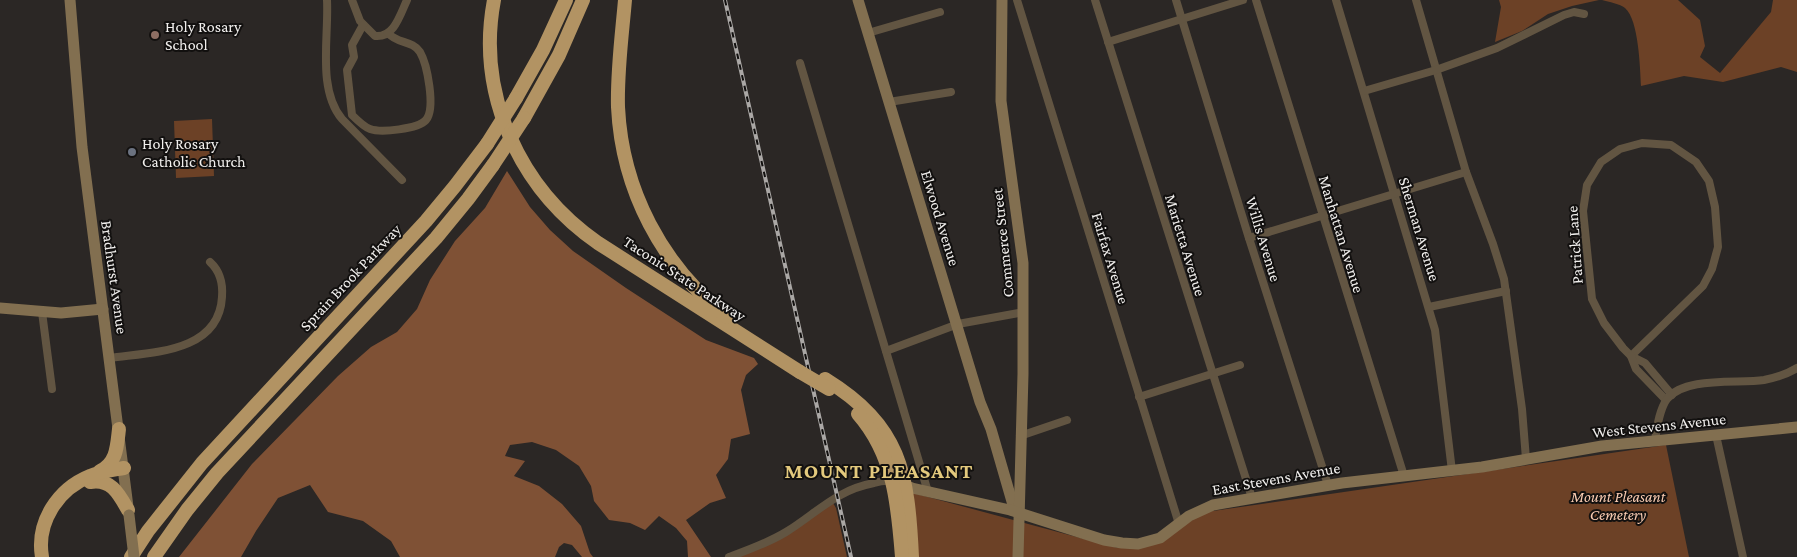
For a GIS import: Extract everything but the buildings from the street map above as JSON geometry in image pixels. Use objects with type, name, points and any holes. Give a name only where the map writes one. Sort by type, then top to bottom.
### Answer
[{"type":"highway","name":"Taconic State Parkway","points":[[494,0],[490,26],[490,49],[492,74],[498,102],[507,130],[518,154],[544,194],[569,221],[593,240],[742,336],[827,384],[849,404],[869,427],[899,483],[910,519],[912,557]]},
{"type":"highway","name":"Sprain Brook Parkway","points":[[133,557],[148,531],[175,495],[218,444],[433,213],[487,144],[537,61],[566,0]]},
{"type":"highway","points":[[154,557],[187,510],[217,473],[436,238],[468,199],[524,118],[559,55],[583,0]]},
{"type":"highway","name":"Taconic State Parkway","points":[[624,0],[618,84],[620,127],[629,173],[645,216],[673,262],[705,298],[799,367]]},
{"type":"highway","points":[[53,557],[49,548],[48,538],[53,518],[67,497],[113,461],[116,454],[119,430]]},
{"type":"highway","points":[[42,557],[42,533],[45,521],[51,509],[69,488],[81,480],[124,471]]},
{"type":"highway","points":[[92,478],[111,486],[119,494],[129,512]]},
{"type":"highway","name":"Taconic State Parkway","points":[[899,483],[897,505],[902,557]]},
{"type":"highway","points":[[122,557],[148,531]]},
{"type":"street","name":"Bradhurst Avenue","points":[[70,0],[81,140],[119,430],[133,557]]},
{"type":"street","points":[[327,0],[327,83],[330,98],[342,119],[402,180]]},
{"type":"street","points":[[352,0],[363,25],[375,36],[388,33],[396,23],[407,0]]},
{"type":"street","name":"Elwood Avenue","points":[[858,0],[958,324],[980,402],[995,444]]},
{"type":"street","name":"Commerce Street","points":[[1002,0],[1001,101],[1023,263],[1024,312],[1018,557]]},
{"type":"street","name":"Fairfax Avenue","points":[[1017,0],[1179,524]]},
{"type":"street","name":"Marietta Avenue","points":[[1095,0],[1252,498]]},
{"type":"street","name":"Willis Avenue","points":[[1176,0],[1249,238],[1328,485]]},
{"type":"street","points":[[1108,42],[1243,0]]},
{"type":"street","name":"Manhattan Avenue","points":[[1256,0],[1404,476]]},
{"type":"street","name":"Sherman Avenue","points":[[1336,0],[1435,330],[1452,471]]},
{"type":"street","points":[[1416,0],[1466,172],[1500,262],[1506,291],[1522,409],[1526,459]]},
{"type":"street","points":[[868,32],[940,12]]},
{"type":"street","points":[[1364,91],[1436,70],[1497,48],[1564,15],[1574,12],[1584,14]]},
{"type":"street","points":[[363,25],[352,45],[354,57],[347,70],[352,115],[368,129],[407,128],[424,122],[428,117],[431,95],[421,54],[414,45],[393,38],[388,33]]},
{"type":"street","points":[[800,63],[928,492]]},
{"type":"street","points":[[889,102],[951,92]]},
{"type":"street","name":"Patrick Lane","points":[[1631,356],[1703,286],[1712,269],[1718,247],[1715,207],[1709,181],[1696,162],[1671,146],[1642,143],[1620,149],[1601,162],[1587,185],[1583,211],[1592,299],[1604,323],[1631,356],[1645,363],[1669,397]]},
{"type":"street","points":[[1249,238],[1466,172]]},
{"type":"street","points":[[110,358],[184,346],[204,334],[218,316],[222,296],[219,271],[210,262]]},
{"type":"street","points":[[1429,307],[1506,291]]},
{"type":"street","points":[[0,308],[67,313],[103,309]]},
{"type":"street","points":[[42,312],[52,389]]},
{"type":"street","points":[[886,350],[958,324],[1024,312]]},
{"type":"street","points":[[1139,397],[1240,365]]},
{"type":"street","points":[[1655,440],[1661,415],[1669,397],[1690,386],[1717,382],[1763,380],[1780,376],[1797,368]]},
{"type":"street","points":[[1020,436],[1067,420]]},
{"type":"street","name":"West Stevens Avenue","points":[[1526,459],[1602,446],[1797,427]]},
{"type":"street","points":[[1716,435],[1743,557]]},
{"type":"street","name":"Commerce Street","points":[[995,444],[1013,505],[1019,513]]},
{"type":"street","name":"East Stevens Avenue","points":[[899,483],[928,492],[1019,513],[1122,543],[1138,544],[1160,538],[1200,510],[1212,504],[1328,485],[1452,471],[1526,459]]},
{"type":"street","points":[[729,557],[767,542],[788,531],[840,494],[859,486],[886,480],[899,483]]},
{"type":"green space","points":[[1499,0],[1599,0],[1548,14],[1522,31],[1495,42],[1501,7]]},
{"type":"green space","points":[[1602,0],[1678,0],[1700,20],[1705,46],[1700,57],[1720,73],[1771,12],[1773,0],[1797,0],[1797,72],[1781,67],[1723,82],[1684,76],[1641,86],[1638,45],[1630,14],[1623,7]]},
{"type":"green space","points":[[212,119],[214,176],[176,178],[174,121]]},
{"type":"green space","name":"Mount Pleasant Cemetery","points":[[1666,445],[1689,557],[918,557],[913,493],[1118,548],[1152,544],[1206,512]]},
{"type":"green space","points":[[833,503],[836,508],[847,557],[738,557]]},
{"type":"shaded area","points":[[507,171],[530,207],[550,230],[573,251],[706,340],[754,358],[758,364],[746,375],[741,390],[750,434],[731,439],[728,459],[716,475],[726,498],[710,503],[686,520],[711,557],[688,557],[687,541],[676,528],[659,516],[645,530],[630,523],[609,520],[594,501],[591,486],[579,466],[556,450],[532,442],[510,445],[505,456],[525,461],[514,476],[539,486],[562,504],[581,526],[593,557],[582,557],[572,545],[564,543],[559,547],[555,557],[400,557],[391,541],[363,521],[328,512],[310,485],[278,498],[241,557],[179,557],[252,464],[338,376],[371,347],[397,332],[417,309],[430,280],[455,241],[485,208]]},
{"type":"railway","points":[[725,0],[851,557]]},
{"type":"place","name":"Holy Rosary School","points":[[155,35]]},
{"type":"place","name":"Holy Rosary Catholic Church","points":[[132,152]]},
{"type":"district","name":"MOUNT PLEASANT","points":[[879,471]]}]
